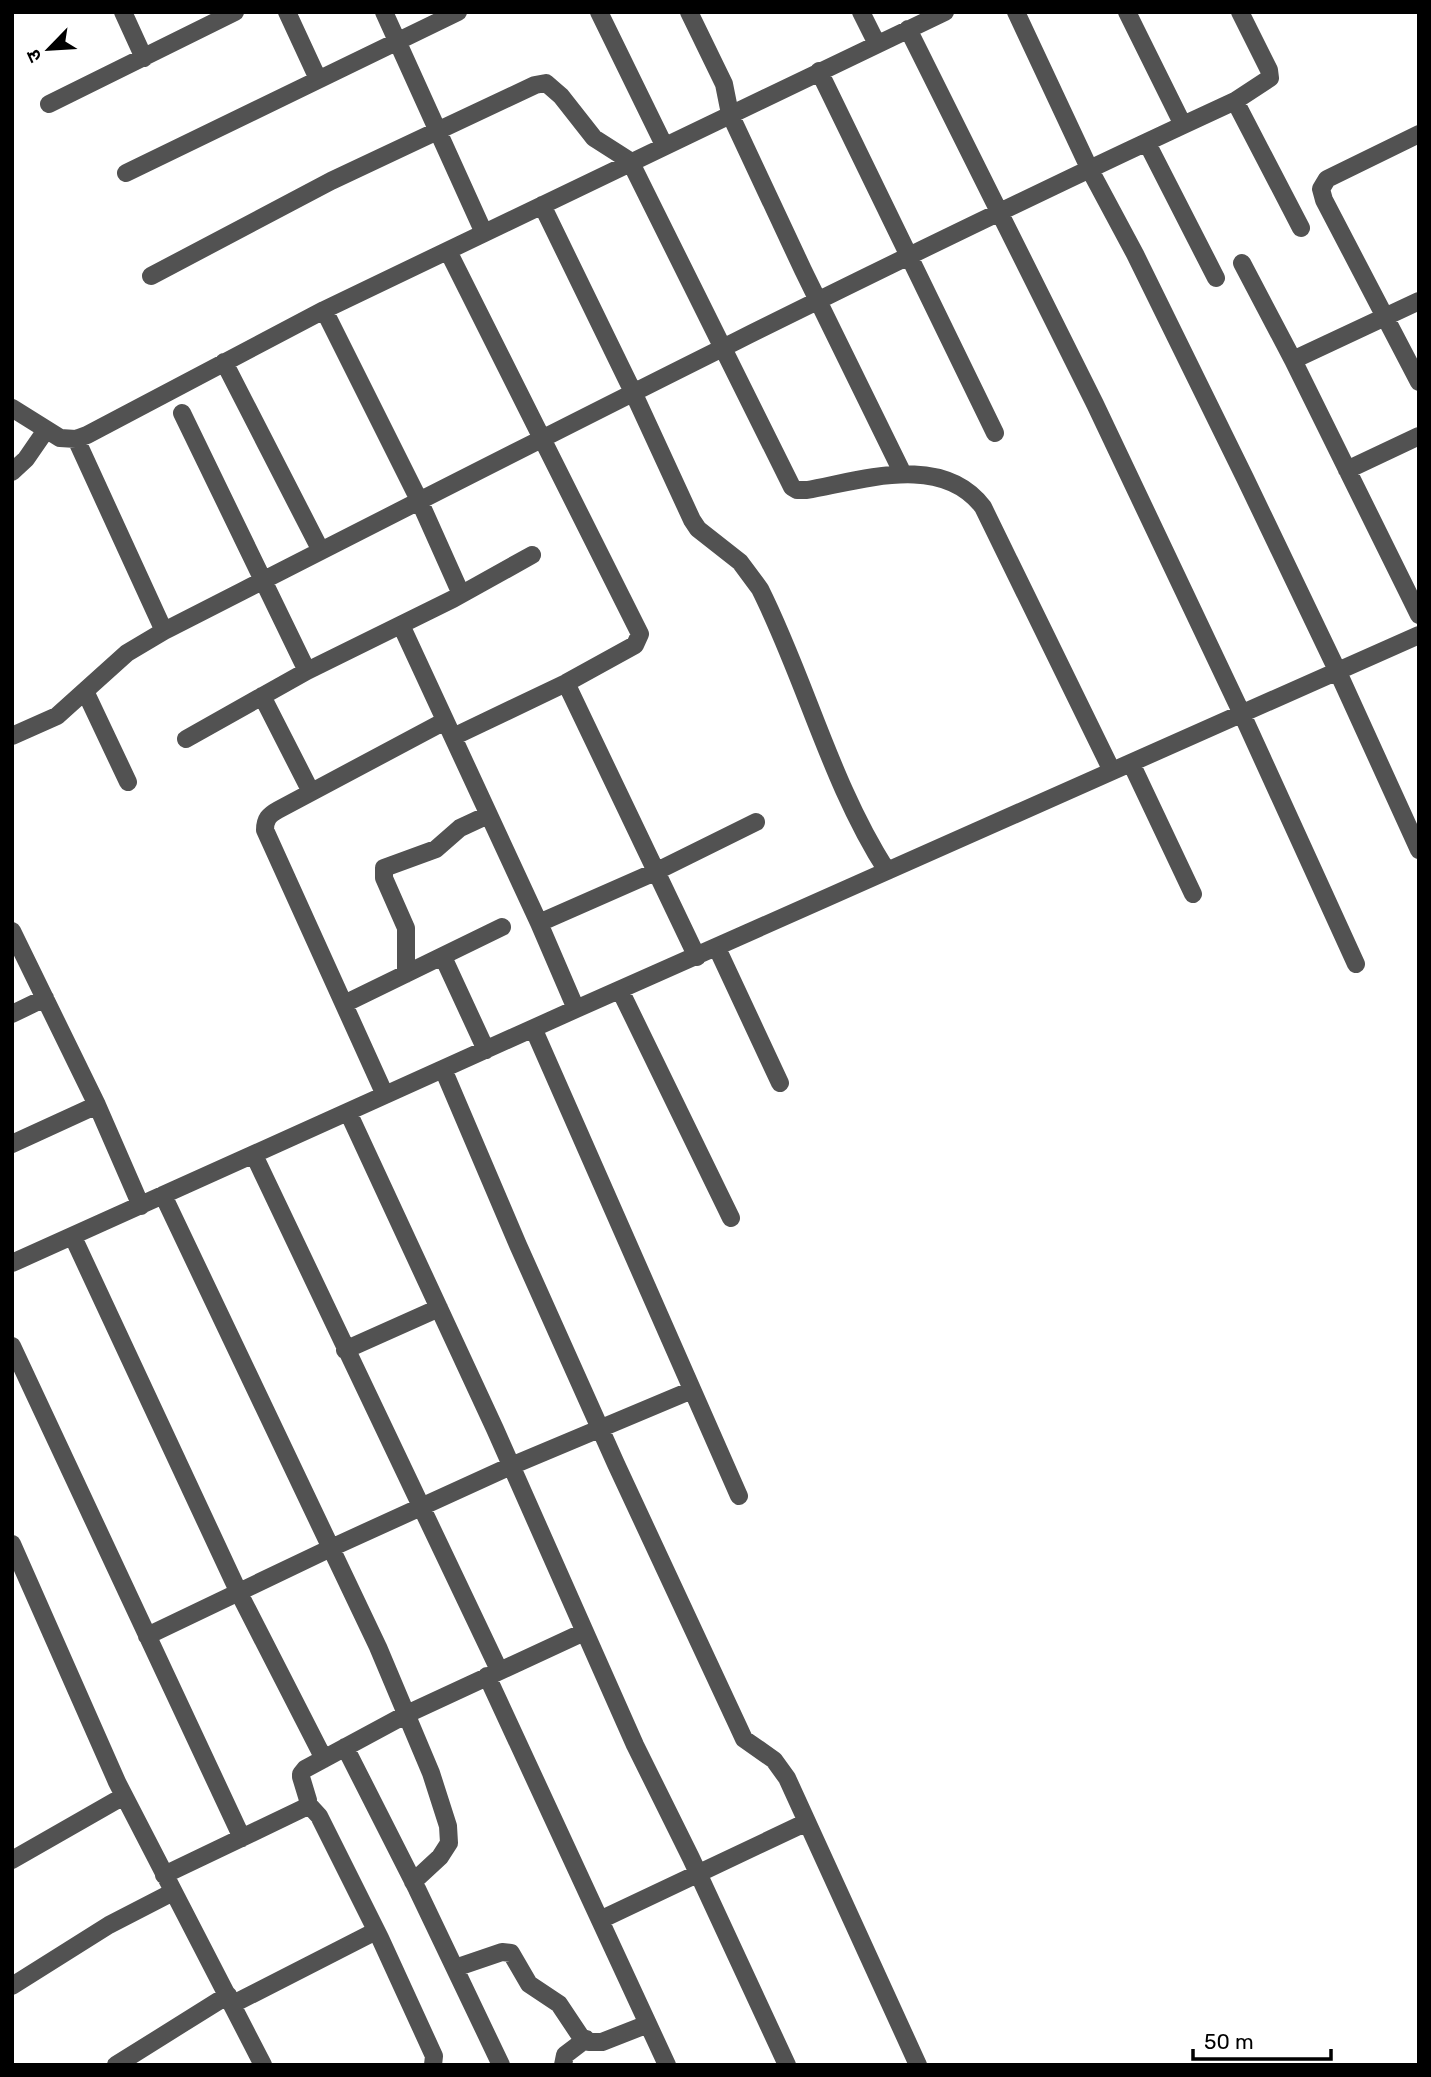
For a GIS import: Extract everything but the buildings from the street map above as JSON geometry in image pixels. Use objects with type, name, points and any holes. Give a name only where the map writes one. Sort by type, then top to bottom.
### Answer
[{"type":"street","points":[[124,12],[144,58]]},
{"type":"street","points":[[49,104],[235,12]]},
{"type":"street","points":[[287,12],[318,79]]},
{"type":"street","points":[[384,12],[484,233]]},
{"type":"street","points":[[126,173],[458,12]]},
{"type":"street","points":[[599,12],[664,145]]},
{"type":"street","points":[[689,12],[724,84],[730,114],[903,474]]},
{"type":"street","points":[[862,12],[877,44]]},
{"type":"street","points":[[12,408],[60,438],[76,439],[324,310],[945,12]]},
{"type":"street","points":[[1016,12],[1090,170],[1193,371],[1337,670],[1419,850]]},
{"type":"street","points":[[1127,12],[1183,125]]},
{"type":"street","points":[[12,736],[57,716],[127,653],[164,631],[818,299],[1235,101],[1270,78],[1269,70],[1240,12]]},
{"type":"street","points":[[908,29],[1101,416],[1242,713],[1356,964]]},
{"type":"street","points":[[819,71],[995,433]]},
{"type":"street","points":[[150,276],[331,181],[535,85],[547,82],[594,138],[631,161],[792,487],[807,490],[903,474],[936,478],[963,488],[974,496],[983,507],[1112,771]]},
{"type":"street","points":[[1235,101],[1301,228]]},
{"type":"street","points":[[1417,139],[1327,179],[1321,188],[1324,200],[1419,382]]},
{"type":"street","points":[[1147,143],[1216,278]]},
{"type":"street","points":[[542,205],[698,529],[740,562],[760,589],[847,796],[887,871]]},
{"type":"street","points":[[447,251],[640,634],[635,645],[566,683],[453,737]]},
{"type":"street","points":[[1242,262],[1419,615]]},
{"type":"street","points":[[1293,360],[1419,300]]},
{"type":"street","points":[[324,310],[419,500],[461,594]]},
{"type":"street","points":[[224,362],[321,551]]},
{"type":"street","points":[[182,413],[307,671]]},
{"type":"street","points":[[12,472],[26,459],[46,430]]},
{"type":"street","points":[[1347,470],[1419,436]]},
{"type":"street","points":[[76,439],[164,631]]},
{"type":"street","points":[[186,739],[307,671],[401,625],[532,555]]},
{"type":"street","points":[[401,625],[576,1009]]},
{"type":"street","points":[[12,1263],[1419,635]]},
{"type":"street","points":[[566,683],[697,957]]},
{"type":"street","points":[[85,691],[128,782]]},
{"type":"street","points":[[262,695],[311,792]]},
{"type":"street","points":[[385,1095],[265,830],[265,822],[270,814],[445,721]]},
{"type":"street","points":[[1131,763],[1193,894]]},
{"type":"street","points":[[407,974],[406,928],[384,878],[384,868],[436,849],[460,828],[488,815]]},
{"type":"street","points":[[539,923],[655,872],[756,822]]},
{"type":"street","points":[[344,1004],[502,927]]},
{"type":"street","points":[[12,931],[97,1105],[141,1206]]},
{"type":"street","points":[[717,948],[780,1083]]},
{"type":"street","points":[[443,957],[486,1050]]},
{"type":"street","points":[[620,990],[731,1219]]},
{"type":"street","points":[[12,1014],[44,998]]},
{"type":"street","points":[[534,1030],[738,1496]]},
{"type":"street","points":[[443,1069],[600,1428],[744,1739],[780,1766],[918,2065]]},
{"type":"street","points":[[12,1144],[97,1105]]},
{"type":"street","points":[[348,1112],[511,1466],[635,1745],[699,1874],[787,2065]]},
{"type":"street","points":[[254,1155],[421,1508],[600,1920],[667,2065]]},
{"type":"street","points":[[163,1195],[331,1548],[431,1773],[449,1843],[440,1857],[413,1882]]},
{"type":"street","points":[[73,1237],[239,1593],[324,1759]]},
{"type":"street","points":[[345,1350],[439,1308]]},
{"type":"street","points":[[12,1346],[242,1838]]},
{"type":"street","points":[[147,1636],[511,1466],[692,1390]]},
{"type":"street","points":[[12,1544],[124,1796],[263,2065]]},
{"type":"street","points":[[433,2065],[434,2056],[376,1931],[319,1816],[308,1804],[301,1774],[407,1714],[584,1632]]},
{"type":"street","points":[[345,1747],[501,2065]]},
{"type":"street","points":[[12,1860],[124,1796]]},
{"type":"street","points":[[164,1875],[292,1815],[308,1804]]},
{"type":"street","points":[[600,1920],[807,1822]]},
{"type":"street","points":[[12,1986],[109,1925],[173,1892]]},
{"type":"street","points":[[116,2065],[231,2000],[376,1931]]},
{"type":"street","points":[[455,1968],[502,1952],[510,1953],[527,1981],[559,2004],[575,2029],[596,2044],[648,2024]]},
{"type":"street","points":[[563,2065],[565,2055],[586,2039]]}]
